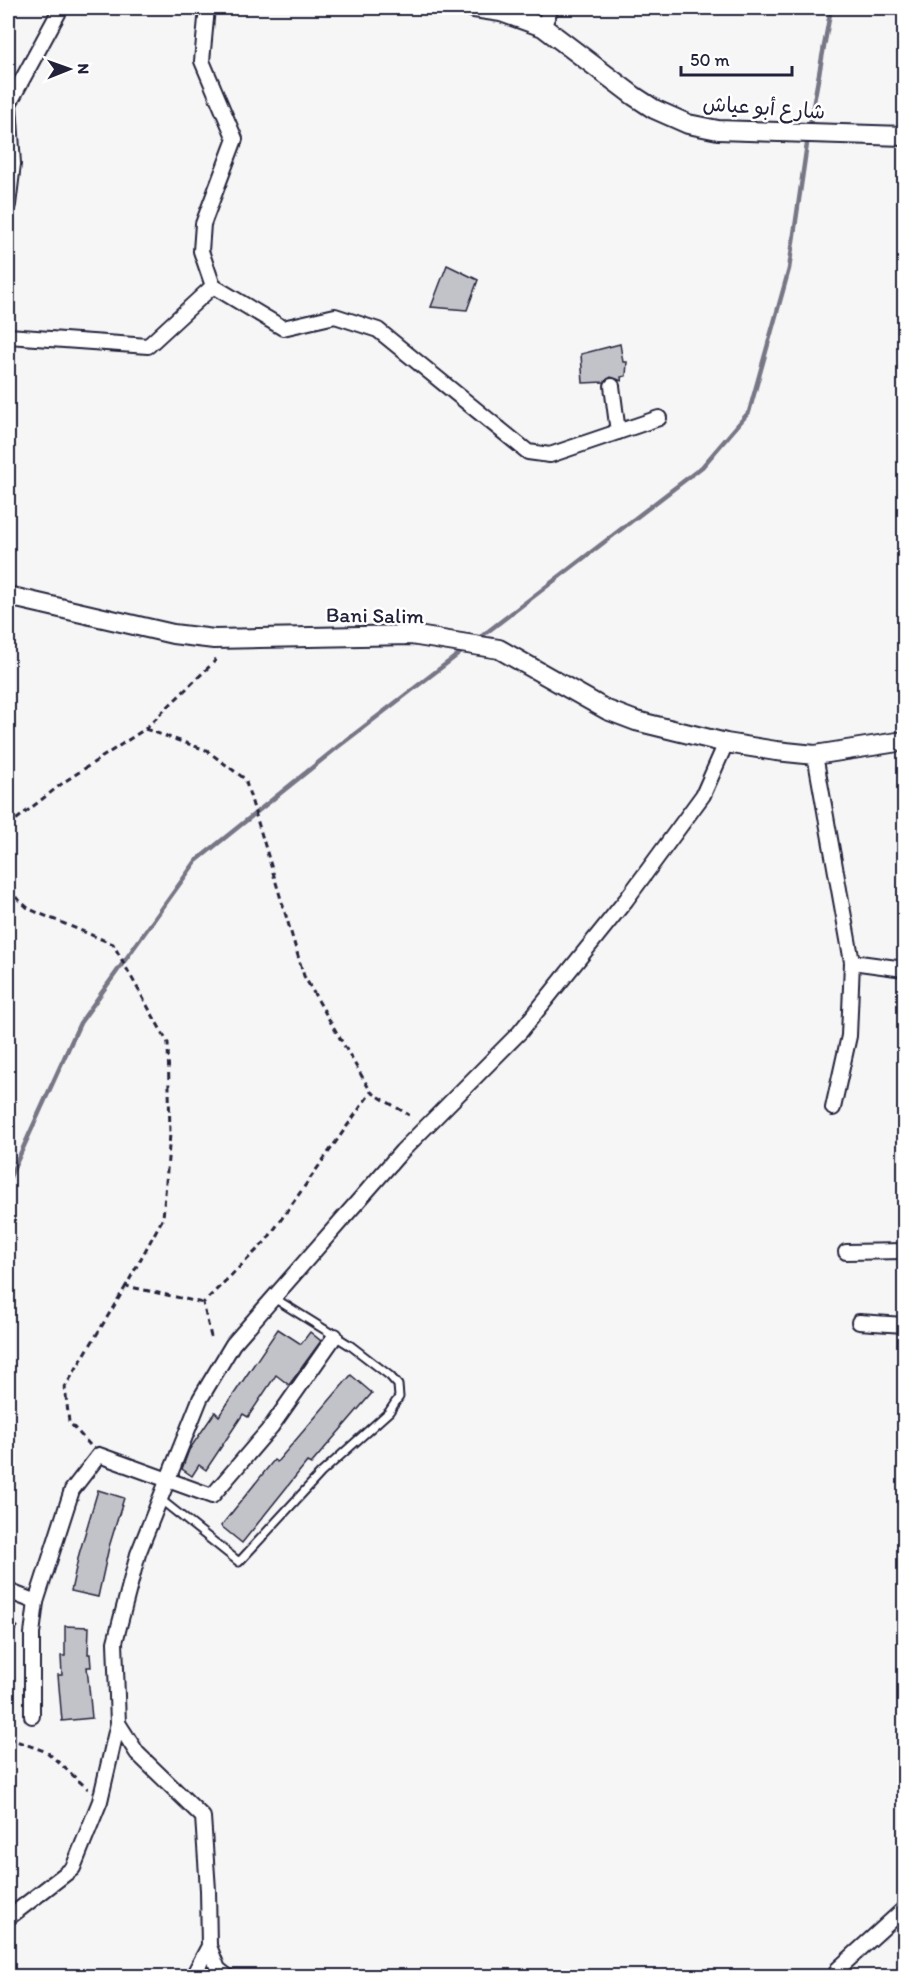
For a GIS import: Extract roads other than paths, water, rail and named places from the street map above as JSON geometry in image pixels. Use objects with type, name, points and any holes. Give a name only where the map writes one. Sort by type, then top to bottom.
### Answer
[{"type":"street","points":[[8,205],[13,164],[9,104],[62,8]]},
{"type":"street","points":[[207,8],[202,60],[235,139],[203,224],[201,251],[213,286],[283,328],[335,316],[378,330],[528,452],[550,455],[659,418]]},
{"type":"street","name":"شارع أبو عياش","points":[[474,8],[501,12],[543,27],[634,96],[654,109],[687,124],[718,130],[904,136]]},
{"type":"street","points":[[543,27],[551,8]]},
{"type":"street","points":[[8,336],[148,346],[213,286]]},
{"type":"street","points":[[612,386],[618,432]]},
{"type":"street","name":"Bani Salim","points":[[8,596],[172,634],[214,639],[411,635],[499,649],[607,710],[636,721],[726,743],[815,755],[904,741]]},
{"type":"street","points":[[8,1918],[73,1868],[100,1801],[118,1723],[115,1642],[138,1554],[200,1399],[233,1344],[402,1151],[520,1032],[626,900],[703,795],[726,743]]},
{"type":"street","points":[[815,755],[852,962],[849,1036],[833,1108]]},
{"type":"street","points":[[852,962],[904,969]]},
{"type":"street","points":[[846,1252],[904,1251]]},
{"type":"street","points":[[859,1322],[904,1325]]},
{"type":"street","points":[[32,1716],[32,1634],[36,1602],[72,1490],[99,1455],[212,1496],[271,1428],[334,1336]]},
{"type":"street","points":[[8,1591],[36,1602]]},
{"type":"street","points":[[118,1723],[137,1753],[203,1817],[209,1946],[218,1969],[227,1977]]},
{"type":"street","points":[[835,1977],[838,1969],[904,1909]]},
{"type":"street","points":[[193,1977],[209,1946]]},
{"type":"lane","points":[[160,1499],[239,1562],[321,1473],[389,1412],[399,1397],[398,1385],[390,1376],[334,1336],[274,1298]]},
{"type":"waterway","points":[[809,129],[831,8]]},
{"type":"waterway","points":[[478,639],[702,467],[749,412],[789,269],[808,137]]},
{"type":"waterway","points":[[8,1181],[80,1023],[196,861],[339,746],[464,650]]}]
